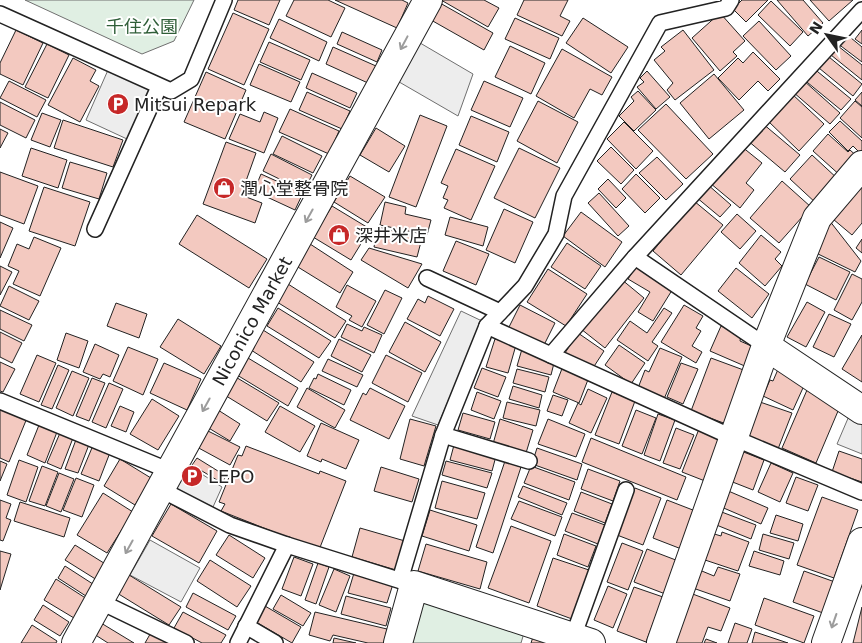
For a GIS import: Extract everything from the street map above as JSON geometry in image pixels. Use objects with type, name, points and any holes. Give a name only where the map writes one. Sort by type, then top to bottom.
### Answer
[{"type":"street","name":"Niconico Market","points":[[76,643],[428,0]]},
{"type":"street","points":[[661,643],[766,346],[817,218],[862,165]]},
{"type":"street","points":[[766,346],[862,410]]},
{"type":"street","points":[[826,643],[854,586],[862,542]]},
{"type":"street","points":[[398,643],[407,583],[582,640]]},
{"type":"lane","points":[[2,20],[171,91],[191,79],[224,0]]},
{"type":"lane","points":[[0,401],[165,480],[230,525],[286,545],[407,583],[443,435],[487,326],[524,286],[556,234],[564,196],[660,23],[726,8],[731,0]]},
{"type":"lane","points":[[551,355],[635,257],[862,10]]},
{"type":"lane","points":[[95,229],[159,87]]},
{"type":"lane","points":[[635,257],[766,346]]},
{"type":"lane","points":[[427,278],[500,312]]},
{"type":"lane","points":[[487,326],[734,438],[862,492]]},
{"type":"lane","points":[[443,435],[528,461]]},
{"type":"lane","points":[[582,640],[626,490]]},
{"type":"lane","points":[[238,643],[286,545]]},
{"type":"lane","points":[[100,601],[182,642]]},
{"type":"lane","points":[[246,626],[275,643]]},
{"type":"green space","name":"千住公園","points":[[25,0],[194,0],[174,41],[142,54]]},
{"type":"green space","points":[[430,601],[524,633],[521,643],[407,643],[419,606]]},
{"type":"shaded area","points":[[415,40],[473,74],[458,116],[394,79]]},
{"type":"shaded area","name":"Mitsui Repark","points":[[108,70],[150,89],[127,139],[86,120]]},
{"type":"shaded area","points":[[461,311],[482,321],[438,425],[412,416]]},
{"type":"shaded area","points":[[849,416],[862,421],[862,454],[837,444]]},
{"type":"shaded area","name":"LEPO","points":[[186,464],[222,487],[213,507],[173,488]]},
{"type":"shaded area","points":[[150,540],[200,568],[181,602],[130,575]]},
{"type":"building","points":[[238,0],[280,0],[269,25],[234,10]]},
{"type":"building","points":[[294,0],[328,0],[345,8],[331,37],[286,16]]},
{"type":"building","points":[[335,0],[402,0],[408,3],[397,28]]},
{"type":"building","points":[[441,0],[484,0],[499,8],[488,27]]},
{"type":"building","points":[[524,0],[568,0],[560,16],[570,21],[562,36],[517,15]]},
{"type":"building","points":[[742,0],[768,0],[746,22],[733,9]]},
{"type":"building","points":[[777,0],[803,0],[823,23],[808,36]]},
{"type":"building","points":[[810,0],[853,0],[829,21]]},
{"type":"building","points":[[771,1],[803,32],[790,46],[758,15]]},
{"type":"building","points":[[440,3],[493,33],[484,50],[431,20]]},
{"type":"building","points":[[233,13],[269,29],[244,85],[208,69]]},
{"type":"building","points":[[720,13],[745,41],[733,52],[737,56],[720,71],[692,38]]},
{"type":"building","points":[[515,18],[559,38],[550,59],[505,39]]},
{"type":"building","points":[[583,18],[628,47],[611,73],[566,43]]},
{"type":"building","points":[[279,19],[327,42],[319,61],[270,38]]},
{"type":"building","points":[[759,21],[791,56],[776,70],[743,36]]},
{"type":"building","points":[[16,30],[43,43],[23,85],[0,74],[0,63]]},
{"type":"building","points":[[683,30],[714,70],[675,100],[667,90],[673,83],[654,60],[665,51],[661,47]]},
{"type":"building","points":[[862,30],[862,44],[855,39]]},
{"type":"building","points":[[342,32],[382,50],[377,62],[337,44]]},
{"type":"building","points":[[845,33],[862,47],[862,62],[837,43]]},
{"type":"building","points":[[269,42],[310,60],[301,80],[260,62]]},
{"type":"building","points":[[47,44],[69,55],[48,98],[25,87]]},
{"type":"building","points":[[510,46],[545,63],[531,94],[495,77]]},
{"type":"building","points":[[838,46],[862,65],[862,80],[831,55]]},
{"type":"building","points":[[333,47],[376,66],[368,83],[326,64]]},
{"type":"building","points":[[562,49],[612,77],[602,95],[590,89],[574,118],[536,96]]},
{"type":"building","points":[[753,52],[780,79],[768,91],[758,81],[739,100],[718,78],[738,58],[743,63]]},
{"type":"building","points":[[829,57],[862,84],[853,96],[819,68]]},
{"type":"building","points":[[73,58],[96,70],[90,81],[99,86],[80,122],[48,105]]},
{"type":"building","points":[[259,64],[300,82],[291,102],[250,85]]},
{"type":"building","points":[[812,67],[851,99],[841,110],[802,78]]},
{"type":"building","points":[[647,71],[670,97],[656,109],[637,87],[644,82],[640,78]]},
{"type":"building","points":[[206,72],[246,90],[225,139],[184,122]]},
{"type":"building","points":[[312,73],[357,93],[350,108],[306,88]]},
{"type":"building","points":[[714,74],[744,110],[709,139],[680,103]]},
{"type":"building","points":[[803,80],[840,113],[830,124],[793,92]]},
{"type":"building","points":[[9,81],[46,100],[37,117],[0,98]]},
{"type":"building","points":[[484,81],[523,98],[510,127],[471,110]]},
{"type":"building","points":[[638,91],[656,110],[634,131],[619,116],[634,101],[631,97]]},
{"type":"building","points":[[307,92],[350,111],[342,129],[299,110]]},
{"type":"building","points":[[862,92],[862,106],[855,100]]},
{"type":"building","points":[[791,93],[824,124],[799,151],[767,120]]},
{"type":"building","points":[[538,101],[578,122],[557,163],[517,141]]},
{"type":"building","points":[[855,101],[862,107],[862,138],[840,118]]},
{"type":"building","points":[[0,102],[35,120],[26,138],[0,125]]},
{"type":"building","points":[[666,104],[713,154],[686,179],[638,130]]},
{"type":"building","points":[[290,109],[339,131],[329,154],[279,132]]},
{"type":"building","points":[[264,112],[278,118],[264,153],[229,139],[240,114],[260,122]]},
{"type":"building","points":[[42,113],[61,120],[50,147],[31,140]]},
{"type":"building","points":[[420,115],[447,126],[416,207],[389,197]]},
{"type":"building","points":[[471,116],[509,132],[497,162],[459,145]]},
{"type":"building","points":[[63,120],[123,140],[113,167],[54,148]]},
{"type":"building","points":[[840,121],[862,141],[862,155],[853,146],[848,151],[829,132]]},
{"type":"building","points":[[624,122],[653,151],[636,169],[607,139]]},
{"type":"building","points":[[762,123],[800,155],[785,172],[747,140]]},
{"type":"building","points":[[376,128],[405,146],[389,172],[360,155]]},
{"type":"building","points":[[0,129],[8,133],[0,148]]},
{"type":"building","points":[[828,134],[848,152],[850,150],[859,158],[842,177],[813,151]]},
{"type":"building","points":[[282,136],[322,156],[313,173],[273,154]]},
{"type":"building","points":[[226,142],[256,153],[241,195],[262,203],[255,223],[203,204]]},
{"type":"building","points":[[741,146],[762,163],[746,183],[754,190],[740,208],[710,183]]},
{"type":"building","points":[[611,147],[634,170],[621,184],[597,161]]},
{"type":"building","points":[[31,148],[67,160],[58,188],[22,176]]},
{"type":"building","points":[[519,148],[560,168],[535,218],[494,198]]},
{"type":"building","points":[[456,149],[495,166],[471,220],[444,208],[448,200],[443,198],[448,186],[441,183]]},
{"type":"building","points":[[271,154],[312,175],[304,191],[263,171]]},
{"type":"building","points":[[812,155],[839,180],[817,204],[790,179]]},
{"type":"building","points":[[657,157],[683,184],[666,200],[639,173]]},
{"type":"building","points":[[70,162],[107,173],[99,199],[62,188]]},
{"type":"building","points":[[0,172],[38,186],[24,224],[0,215]]},
{"type":"building","points":[[261,174],[303,193],[295,210],[254,191]]},
{"type":"building","points":[[636,174],[660,198],[645,213],[622,189]]},
{"type":"building","points":[[350,176],[385,197],[368,223],[334,202]]},
{"type":"building","points":[[608,179],[626,198],[616,208],[598,189]]},
{"type":"building","points":[[782,181],[811,207],[779,243],[750,218]]},
{"type":"building","points":[[707,184],[731,205],[720,217],[696,197]]},
{"type":"building","points":[[862,185],[862,223],[852,235],[827,214]]},
{"type":"building","points":[[44,187],[90,202],[75,246],[29,231]]},
{"type":"building","points":[[599,193],[629,226],[618,236],[588,203]]},
{"type":"building","points":[[694,201],[723,225],[681,275],[653,251]]},
{"type":"building","points":[[385,202],[406,207],[405,214],[431,220],[427,235],[380,225]]},
{"type":"building","points":[[332,206],[370,229],[351,260],[313,237]]},
{"type":"building","points":[[504,209],[533,222],[515,263],[486,250]]},
{"type":"building","points":[[581,212],[622,242],[605,267],[563,236]]},
{"type":"building","points":[[737,214],[756,231],[740,249],[721,232]]},
{"type":"building","points":[[197,215],[267,259],[249,288],[179,244]]},
{"type":"building","points":[[450,217],[488,227],[483,246],[445,235]]},
{"type":"building","points":[[829,220],[861,261],[855,272],[814,252]]},
{"type":"building","points":[[0,222],[13,228],[0,258]]},
{"type":"building","points":[[378,227],[422,238],[417,257],[374,247]]},
{"type":"building","points":[[761,235],[781,252],[775,259],[782,266],[765,286],[739,263]]},
{"type":"building","points":[[34,237],[61,248],[40,296],[13,284],[19,271],[8,266],[17,244],[29,249]]},
{"type":"building","points":[[862,239],[862,253],[856,248]]},
{"type":"building","points":[[456,241],[489,254],[476,285],[443,271]]},
{"type":"building","points":[[307,242],[353,272],[340,293],[293,264]]},
{"type":"building","points":[[567,243],[601,266],[585,289],[551,267]]},
{"type":"building","points":[[369,248],[422,264],[408,288],[361,260]]},
{"type":"building","points":[[819,257],[850,272],[836,300],[805,284]]},
{"type":"building","points":[[637,265],[674,287],[653,321],[638,312],[650,292],[628,279]]},
{"type":"building","points":[[0,266],[12,272],[0,295]]},
{"type":"building","points":[[736,268],[769,294],[752,318],[718,291]]},
{"type":"building","points":[[548,269],[587,294],[566,326],[527,302]]},
{"type":"building","points":[[852,274],[862,279],[862,302],[852,320],[834,310]]},
{"type":"building","points":[[621,279],[644,298],[605,348],[581,329]]},
{"type":"building","points":[[288,284],[346,321],[335,338],[277,302]]},
{"type":"building","points":[[347,285],[376,301],[362,327],[349,320],[352,316],[336,307]]},
{"type":"building","points":[[9,286],[39,301],[29,320],[0,306]]},
{"type":"building","points":[[385,290],[402,298],[384,334],[367,325]]},
{"type":"building","points":[[428,296],[454,309],[440,336],[407,319],[418,299],[425,303]]},
{"type":"building","points":[[807,302],[825,312],[806,347],[787,337]]},
{"type":"building","points":[[116,303],[147,314],[139,338],[107,326]]},
{"type":"building","points":[[520,305],[555,323],[543,347],[508,329]]},
{"type":"building","points":[[684,305],[703,316],[696,328],[701,331],[692,346],[702,352],[696,363],[661,342]]},
{"type":"building","points":[[278,308],[331,341],[319,358],[267,326]]},
{"type":"building","points":[[664,308],[672,313],[652,342],[658,346],[648,361],[617,340],[630,321],[647,333]]},
{"type":"building","points":[[0,310],[32,325],[24,341],[0,329]]},
{"type":"building","points":[[829,314],[851,324],[834,357],[813,347]]},
{"type":"building","points":[[178,319],[221,346],[204,374],[160,347]]},
{"type":"building","points":[[405,322],[441,342],[425,372],[389,352]]},
{"type":"building","points":[[347,324],[362,331],[364,327],[382,335],[374,353],[341,337]]},
{"type":"building","points":[[721,326],[741,335],[740,341],[756,348],[747,367],[710,351]]},
{"type":"building","points":[[263,330],[314,362],[301,382],[251,350]]},
{"type":"building","points":[[0,332],[22,343],[12,363],[0,357]]},
{"type":"building","points":[[66,333],[88,341],[79,368],[57,360]]},
{"type":"building","points":[[578,333],[604,351],[591,371],[565,353]]},
{"type":"building","points":[[862,335],[862,382],[842,369]]},
{"type":"building","points":[[339,339],[371,355],[362,372],[331,356]]},
{"type":"building","points":[[495,339],[516,345],[508,373],[486,367]]},
{"type":"building","points":[[95,344],[119,355],[110,377],[103,374],[100,379],[83,372]]},
{"type":"building","points":[[619,345],[645,363],[631,384],[605,365]]},
{"type":"building","points":[[128,347],[158,359],[143,395],[113,381]]},
{"type":"building","points":[[660,348],[682,357],[664,399],[638,388],[645,370],[649,372]]},
{"type":"building","points":[[522,349],[555,359],[551,375],[517,366]]},
{"type":"building","points":[[37,355],[56,363],[39,402],[20,394]]},
{"type":"building","points":[[386,355],[422,373],[408,402],[372,383]]},
{"type":"building","points":[[248,358],[298,388],[288,406],[237,375]]},
{"type":"building","points":[[711,358],[749,372],[729,425],[691,411]]},
{"type":"building","points":[[328,359],[363,375],[357,387],[322,371]]},
{"type":"building","points":[[0,362],[15,369],[3,392],[0,391]]},
{"type":"building","points":[[164,363],[201,379],[187,410],[150,393]]},
{"type":"building","points":[[681,363],[698,369],[683,404],[667,397]]},
{"type":"building","points":[[58,365],[69,370],[52,409],[41,405]]},
{"type":"building","points":[[563,366],[589,377],[579,403],[553,392]]},
{"type":"building","points":[[779,367],[807,379],[793,410],[763,396],[770,380],[773,381]]},
{"type":"building","points":[[482,368],[506,377],[498,397],[474,388]]},
{"type":"building","points":[[517,369],[549,377],[545,392],[513,383]]},
{"type":"building","points":[[72,371],[89,378],[73,416],[56,408]]},
{"type":"building","points":[[318,374],[351,390],[344,405],[309,388]]},
{"type":"building","points":[[234,376],[279,403],[267,421],[223,394]]},
{"type":"building","points":[[92,378],[105,383],[89,421],[76,416]]},
{"type":"building","points":[[109,383],[123,389],[106,428],[92,422]]},
{"type":"building","points":[[513,386],[542,395],[539,408],[509,399]]},
{"type":"building","points":[[307,388],[345,410],[335,428],[297,407]]},
{"type":"building","points":[[370,388],[405,406],[389,439],[350,420],[363,393],[366,395]]},
{"type":"building","points":[[588,389],[607,398],[591,433],[569,423],[578,403],[581,405]]},
{"type":"building","points":[[807,390],[841,404],[816,463],[782,448]]},
{"type":"building","points":[[477,392],[501,401],[494,419],[471,410]]},
{"type":"building","points":[[612,392],[635,401],[619,444],[595,435]]},
{"type":"building","points":[[553,395],[568,400],[562,416],[547,411]]},
{"type":"building","points":[[152,399],[179,416],[158,450],[130,434]]},
{"type":"building","points":[[757,401],[792,413],[778,449],[744,436]]},
{"type":"building","points":[[507,402],[540,410],[536,426],[503,418]]},
{"type":"building","points":[[120,406],[134,412],[126,432],[111,426]]},
{"type":"building","points":[[280,406],[315,426],[300,452],[265,432]]},
{"type":"building","points":[[0,407],[27,418],[9,462],[0,458]]},
{"type":"building","points":[[218,410],[240,424],[230,441],[207,427]]},
{"type":"building","points":[[636,410],[656,418],[642,454],[622,446]]},
{"type":"building","points":[[463,413],[495,422],[490,439],[458,430]]},
{"type":"building","points":[[658,414],[675,420],[660,461],[644,455]]},
{"type":"building","points":[[410,419],[436,426],[424,466],[400,459]]},
{"type":"building","points":[[500,419],[533,430],[526,453],[493,444]]},
{"type":"building","points":[[548,419],[585,434],[576,457],[538,444]]},
{"type":"building","points":[[321,423],[359,440],[346,469],[322,459],[321,462],[307,456]]},
{"type":"building","points":[[39,425],[57,432],[45,463],[27,455]]},
{"type":"building","points":[[676,428],[694,435],[680,469],[663,463]]},
{"type":"building","points":[[204,429],[240,447],[230,465],[195,446]]},
{"type":"building","points":[[699,429],[721,439],[705,481],[682,472]]},
{"type":"building","points":[[60,433],[73,438],[61,469],[47,463]]},
{"type":"building","points":[[77,437],[90,442],[78,473],[65,469]]},
{"type":"building","points":[[591,438],[686,477],[677,500],[582,462]]},
{"type":"building","points":[[94,443],[111,450],[99,481],[81,474]]},
{"type":"building","points":[[454,445],[496,456],[492,471],[450,460]]},
{"type":"building","points":[[246,446],[319,474],[320,471],[346,481],[319,550],[221,511],[225,504],[219,502],[238,455],[242,456]]},
{"type":"building","points":[[537,448],[582,464],[577,480],[532,464]]},
{"type":"building","points":[[741,451],[764,460],[753,490],[730,481]]},
{"type":"building","points":[[839,451],[862,459],[862,482],[832,472]]},
{"type":"building","points":[[197,458],[226,476],[222,483],[192,465]]},
{"type":"building","points":[[120,459],[151,478],[135,505],[104,486]]},
{"type":"building","points":[[19,460],[38,467],[26,502],[7,495]]},
{"type":"building","points":[[0,461],[7,464],[0,481]]},
{"type":"building","points":[[446,461],[492,473],[487,488],[442,475]]},
{"type":"building","points":[[505,461],[521,467],[493,553],[476,547]]},
{"type":"building","points":[[771,463],[793,473],[780,502],[758,492]]},
{"type":"building","points":[[42,466],[58,472],[45,506],[29,501]]},
{"type":"building","points":[[531,466],[575,482],[569,500],[524,483]]},
{"type":"building","points":[[381,467],[419,479],[412,502],[374,491]]},
{"type":"building","points":[[588,469],[620,481],[613,501],[581,489]]},
{"type":"building","points":[[59,473],[74,479],[61,512],[46,506]]},
{"type":"building","points":[[796,477],[818,485],[808,511],[786,503]]},
{"type":"building","points":[[76,478],[94,485],[82,517],[63,510]]},
{"type":"building","points":[[442,481],[485,493],[477,519],[435,508]]},
{"type":"building","points":[[523,486],[567,503],[562,515],[518,497]]},
{"type":"building","points":[[635,488],[661,498],[643,545],[617,535]]},
{"type":"building","points":[[726,490],[768,508],[761,524],[719,506]]},
{"type":"building","points":[[581,492],[612,504],[605,523],[574,511]]},
{"type":"building","points":[[103,493],[133,512],[107,553],[77,535]]},
{"type":"building","points":[[822,497],[858,510],[834,578],[797,565]]},
{"type":"building","points":[[0,500],[11,504],[6,518],[11,520],[3,541],[0,540]]},
{"type":"building","points":[[667,500],[698,512],[684,550],[653,538]]},
{"type":"building","points":[[519,501],[562,517],[555,536],[511,519]]},
{"type":"building","points":[[20,502],[70,518],[64,537],[14,521]]},
{"type":"building","points":[[171,504],[217,531],[199,563],[152,536]]},
{"type":"building","points":[[430,510],[477,525],[469,551],[422,536]]},
{"type":"building","points":[[719,511],[756,525],[751,539],[714,524]]},
{"type":"building","points":[[572,513],[605,525],[598,544],[565,531]]},
{"type":"building","points":[[776,515],[803,524],[798,541],[770,533]]},
{"type":"building","points":[[511,526],[551,541],[529,603],[488,588]]},
{"type":"building","points":[[360,528],[405,541],[396,570],[352,557]]},
{"type":"building","points":[[722,532],[749,542],[738,571],[702,559],[711,533],[721,536]]},
{"type":"building","points":[[564,534],[596,546],[588,567],[557,555]]},
{"type":"building","points":[[763,534],[794,543],[789,559],[759,550]]},
{"type":"building","points":[[229,535],[265,558],[253,578],[216,555]]},
{"type":"building","points":[[622,543],[643,551],[628,590],[607,582]]},
{"type":"building","points":[[426,544],[487,562],[480,589],[418,571]]},
{"type":"building","points":[[75,545],[107,565],[97,580],[65,560]]},
{"type":"building","points":[[647,549],[681,562],[668,595],[634,582]]},
{"type":"building","points":[[0,551],[11,554],[0,590]]},
{"type":"building","points":[[754,551],[784,561],[780,575],[749,566]]},
{"type":"building","points":[[294,557],[313,564],[301,596],[282,589]]},
{"type":"building","points":[[553,558],[589,570],[572,619],[537,606]]},
{"type":"building","points":[[210,560],[251,586],[237,607],[197,581]]},
{"type":"building","points":[[318,563],[329,567],[316,604],[305,600]]},
{"type":"building","points":[[65,566],[96,586],[89,598],[58,578]]},
{"type":"building","points":[[718,567],[740,574],[730,601],[690,587],[697,569],[714,576]]},
{"type":"building","points":[[334,569],[350,576],[336,612],[319,605]]},
{"type":"building","points":[[804,571],[835,582],[823,613],[793,602]]},
{"type":"building","points":[[354,573],[393,584],[387,603],[348,593]]},
{"type":"building","points":[[129,575],[181,607],[169,625],[117,593]]},
{"type":"building","points":[[56,579],[87,599],[74,618],[44,600]]},
{"type":"building","points":[[608,586],[627,594],[613,628],[594,620]]},
{"type":"building","points":[[634,587],[663,597],[646,642],[617,631]]},
{"type":"building","points":[[193,593],[236,616],[228,630],[186,607]]},
{"type":"building","points":[[690,593],[730,608],[721,631],[708,627],[702,643],[671,643]]},
{"type":"building","points":[[281,595],[311,613],[303,626],[273,609]]},
{"type":"building","points":[[346,596],[391,608],[386,626],[341,614]]},
{"type":"building","points":[[764,598],[814,616],[804,643],[755,625]]},
{"type":"building","points":[[43,605],[69,622],[60,636],[34,620]]},
{"type":"building","points":[[265,606],[301,627],[292,643],[256,622]]},
{"type":"building","points":[[862,607],[862,643],[853,643]]},
{"type":"building","points":[[183,612],[226,635],[221,643],[202,643],[174,628]]},
{"type":"building","points":[[315,612],[387,629],[384,643],[368,643],[333,635],[330,641],[309,635]]},
{"type":"building","points":[[101,623],[134,643],[108,643],[94,634]]},
{"type":"building","points":[[735,623],[752,629],[747,643],[728,643]]},
{"type":"building","points":[[32,625],[57,641],[56,643],[21,643]]},
{"type":"building","points":[[153,629],[175,643],[145,643]]},
{"type":"building","points":[[535,631],[558,643],[531,643]]},
{"type":"building","points":[[755,632],[788,643],[752,643]]},
{"type":"building","points":[[334,638],[356,643],[333,643]]},
{"type":"building","points":[[706,639],[717,643],[704,643]]},
{"type":"place","name":"Mitsui Repark","points":[[118,104]]},
{"type":"place","name":"潤心堂整骨院","points":[[224,188]]},
{"type":"place","name":"深井米店","points":[[339,235]]},
{"type":"place","name":"LEPO","points":[[192,476]]}]
